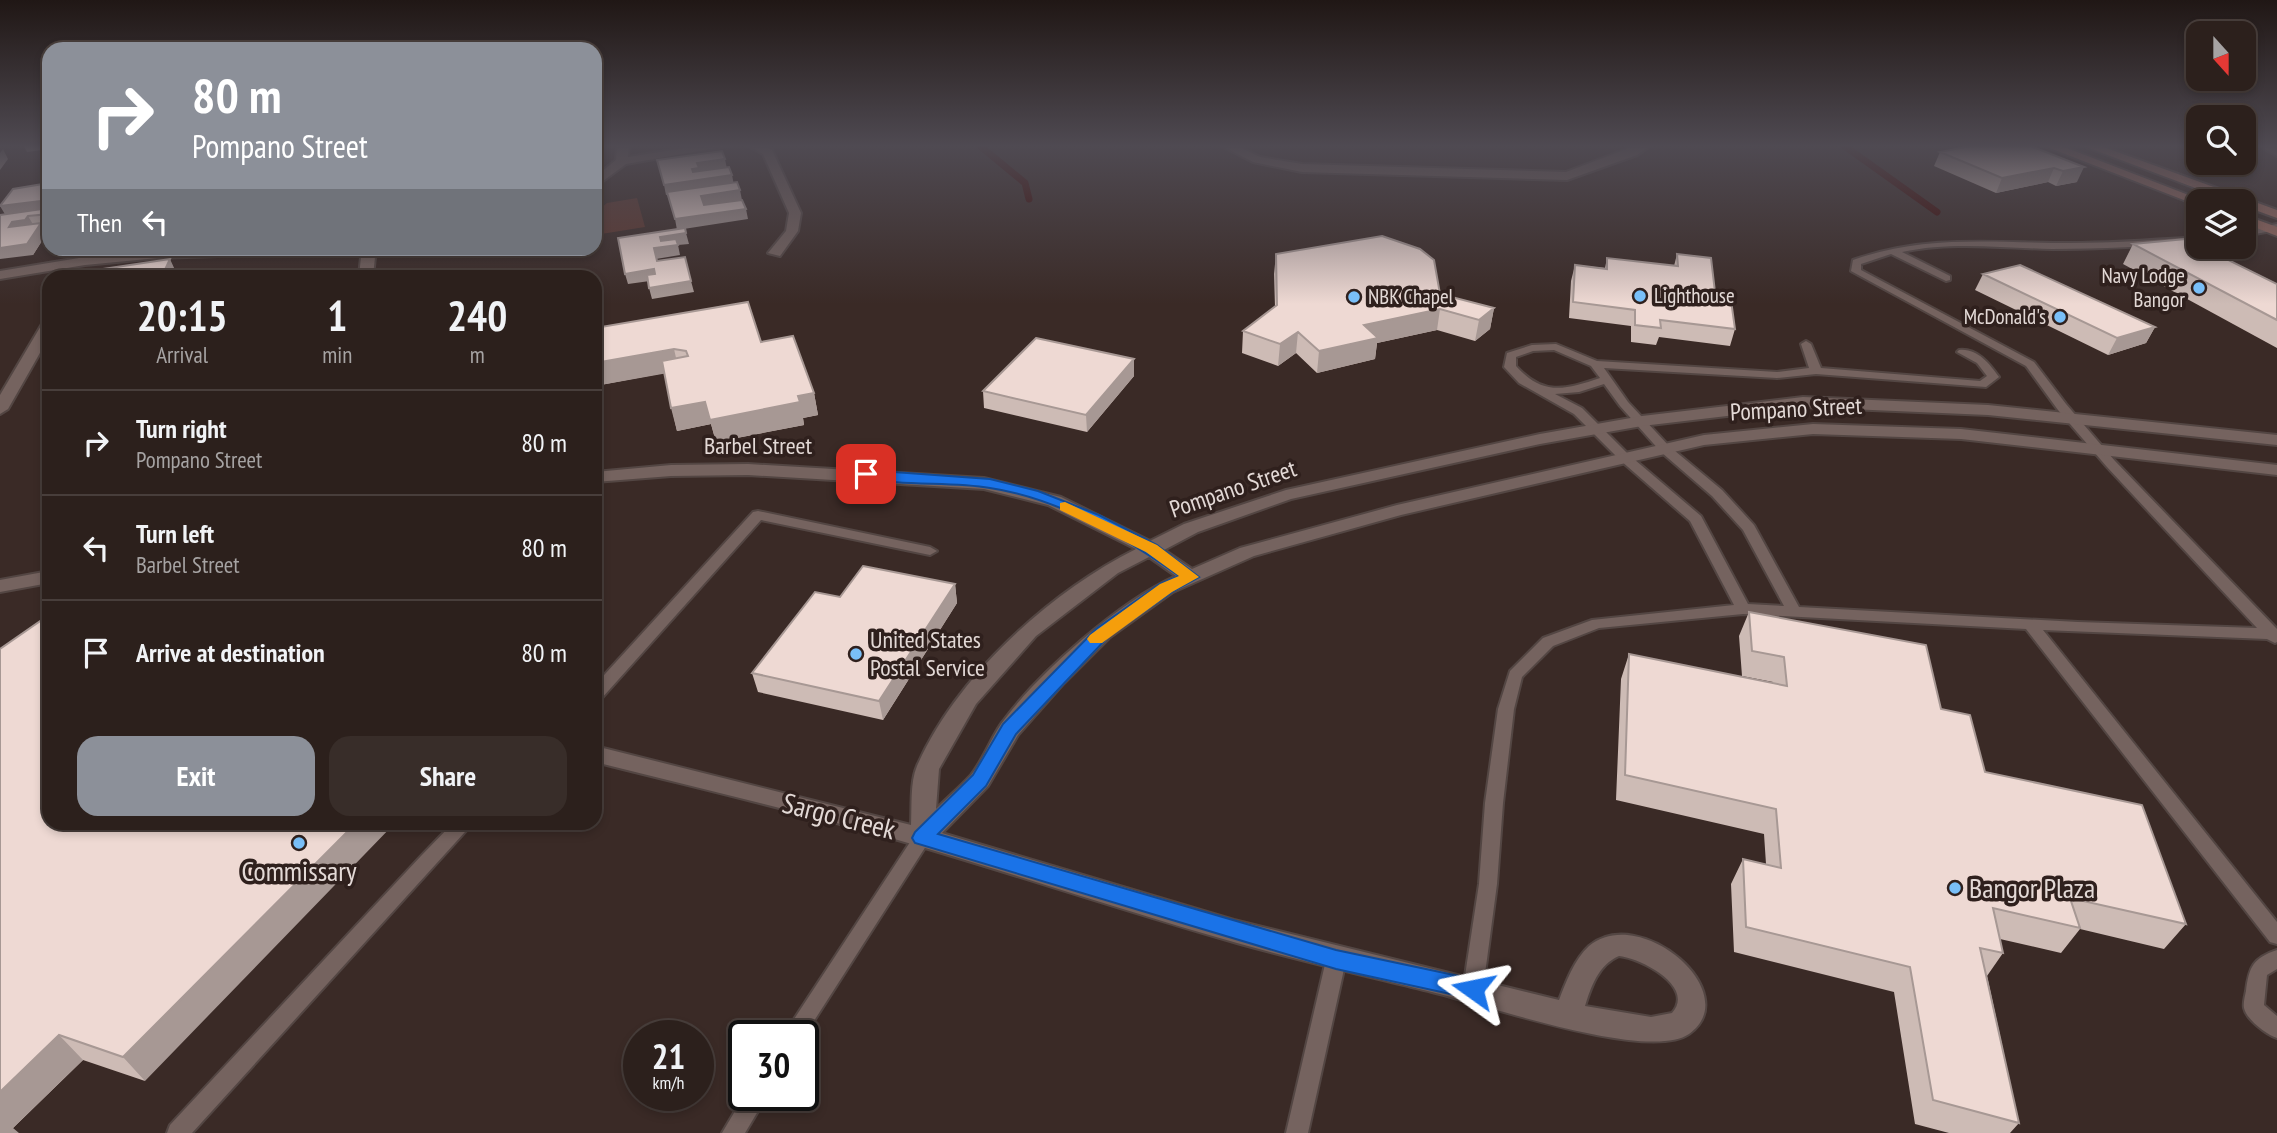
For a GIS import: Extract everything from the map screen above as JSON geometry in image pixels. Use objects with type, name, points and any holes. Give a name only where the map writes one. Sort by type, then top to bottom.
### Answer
[{"type":"main road","points":[[2233,198],[2277,214]]},
{"type":"main road","points":[[2256,223],[2274,229]]},
{"type":"street","points":[[775,253],[792,231],[794,213],[788,198]]},
{"type":"street","points":[[0,275],[82,256]]},
{"type":"street","points":[[0,409],[42,336]]},
{"type":"street","name":"Pompano Street","points":[[922,838],[927,769],[968,699],[1028,631],[1111,569],[1191,528],[1286,495],[1642,421],[1803,402],[1928,406],[2277,440]]},
{"type":"street","name":"Pompano Street","points":[[922,838],[980,780],[1010,729],[1102,633],[1166,588],[1247,552],[1397,510],[1704,440],[1813,429],[1961,434],[2277,470]]},
{"type":"street","name":"Barbel Street","points":[[602,477],[702,470],[817,471],[990,483],[1045,498],[1093,518],[1151,548],[1191,577]]},
{"type":"street","points":[[0,586],[42,578]]},
{"type":"street","name":"Sargo Creek","points":[[602,756],[922,838],[1336,960],[1473,989],[1568,1014]]},
{"type":"lane","points":[[2256,231],[2274,229]]},
{"type":"lane","points":[[2186,241],[2071,246],[1934,246],[1893,251],[1856,262],[1856,271],[2030,364],[2102,452],[2275,636]]},
{"type":"lane","points":[[1893,251],[1946,278]]},
{"type":"lane","points":[[1806,344],[1816,371]]},
{"type":"lane","points":[[1743,609],[1696,519],[1624,457],[1578,411],[1523,382],[1510,367],[1511,355],[1532,348],[1556,347],[1595,364],[1777,374],[1816,371],[1982,385],[1993,377],[1981,361],[1963,352]]},
{"type":"lane","points":[[1595,364],[1665,449],[1717,493],[1749,528],[1793,610]]},
{"type":"lane","points":[[1542,391],[1579,389],[1606,380]]},
{"type":"lane","points":[[602,687],[758,515],[930,551]]},
{"type":"lane","points":[[1473,989],[1488,884],[1501,743],[1515,676],[1548,642],[1597,623],[1743,609],[2275,636]]},
{"type":"lane","points":[[2030,624],[2277,936]]},
{"type":"lane","points":[[178,1133],[458,830]]},
{"type":"lane","points":[[803,1020],[922,838]]},
{"type":"lane","points":[[2277,958],[2258,971],[2254,1008],[2277,1029]]},
{"type":"lane","points":[[1297,1133],[1336,960]]},
{"type":"lane","points":[[733,1133],[747,1111]]},
{"type":"shaded area","points":[[637,198],[645,227],[602,234],[602,207],[607,203]]},
{"type":"building","points":[[6,198],[42,198],[42,201],[0,206]]},
{"type":"building","points":[[669,198],[702,198],[704,205],[742,200],[746,209],[675,219]]},
{"type":"building","points":[[42,209],[42,215],[28,216],[25,220],[12,222],[9,227],[41,223],[27,244],[0,248],[0,215]]},
{"type":"building","points":[[685,228],[686,233],[660,237],[661,241],[676,239],[678,245],[654,248],[657,261],[685,257],[691,281],[649,288],[647,275],[655,274],[654,269],[625,274],[618,238]]},
{"type":"building","name":"NBK Chapel","points":[[1382,236],[1420,249],[1434,260],[1440,294],[1494,308],[1479,320],[1440,309],[1364,325],[1378,338],[1319,351],[1298,332],[1280,344],[1243,331],[1277,305],[1276,254]]},
{"type":"building","points":[[2186,239],[2186,259],[2226,259],[2277,284],[2277,320],[2133,244]]},
{"type":"building","name":"Lighthouse","points":[[1677,254],[1711,258],[1715,292],[1730,293],[1735,329],[1660,320],[1661,328],[1635,325],[1635,310],[1573,302],[1575,265],[1607,269],[1607,258],[1678,266]]},
{"type":"building","points":[[170,259],[165,270],[97,270]]},
{"type":"building","points":[[2020,265],[2155,327],[2117,338],[1983,274]]},
{"type":"building","points":[[748,302],[761,342],[793,336],[814,393],[798,396],[800,402],[710,420],[705,402],[671,408],[662,361],[688,356],[686,351],[674,349],[602,362],[602,327]]},
{"type":"building","points":[[1036,338],[1134,359],[1086,415],[983,391]]},
{"type":"building","name":"United States Postal Service","points":[[863,566],[955,584],[879,701],[752,673],[815,592],[840,597]]},
{"type":"building","name":"Bangor Plaza","points":[[1749,612],[1926,645],[1941,709],[1970,715],[1985,772],[2142,805],[2186,924],[2070,898],[2080,928],[1993,908],[2003,953],[1980,948],[2019,1123],[1933,1100],[1910,967],[1746,927],[1743,859],[1781,868],[1776,809],[1625,775],[1629,654],[1787,686],[1784,657],[1752,651]]},
{"type":"building","points":[[42,620],[42,830],[349,830],[123,1057],[59,1035],[0,1092],[0,649]]},
{"type":"waterway","points":[[1917,198],[1937,212]]},
{"type":"slow traffic","points":[[1065,507],[1093,518],[1151,548],[1191,577],[1166,588],[1096,639]]},
{"type":"place","name":"Navy Lodge Bangor","points":[[2199,288]]},
{"type":"place","name":"Lighthouse","points":[[1640,296]]},
{"type":"place","name":"NBK Chapel","points":[[1354,297]]},
{"type":"place","name":"McDonald's","points":[[2060,317]]},
{"type":"place","name":"United States Postal Service","points":[[856,654]]},
{"type":"place","name":"Commissary","points":[[299,843]]},
{"type":"place","name":"Bangor Plaza","points":[[1955,888]]},
{"type":"route","points":[[866,474],[990,483],[1033,494],[1093,518],[1151,548],[1191,577],[1166,588],[1102,633],[1010,729],[980,780],[922,838],[1336,960],[1473,989]]}]
